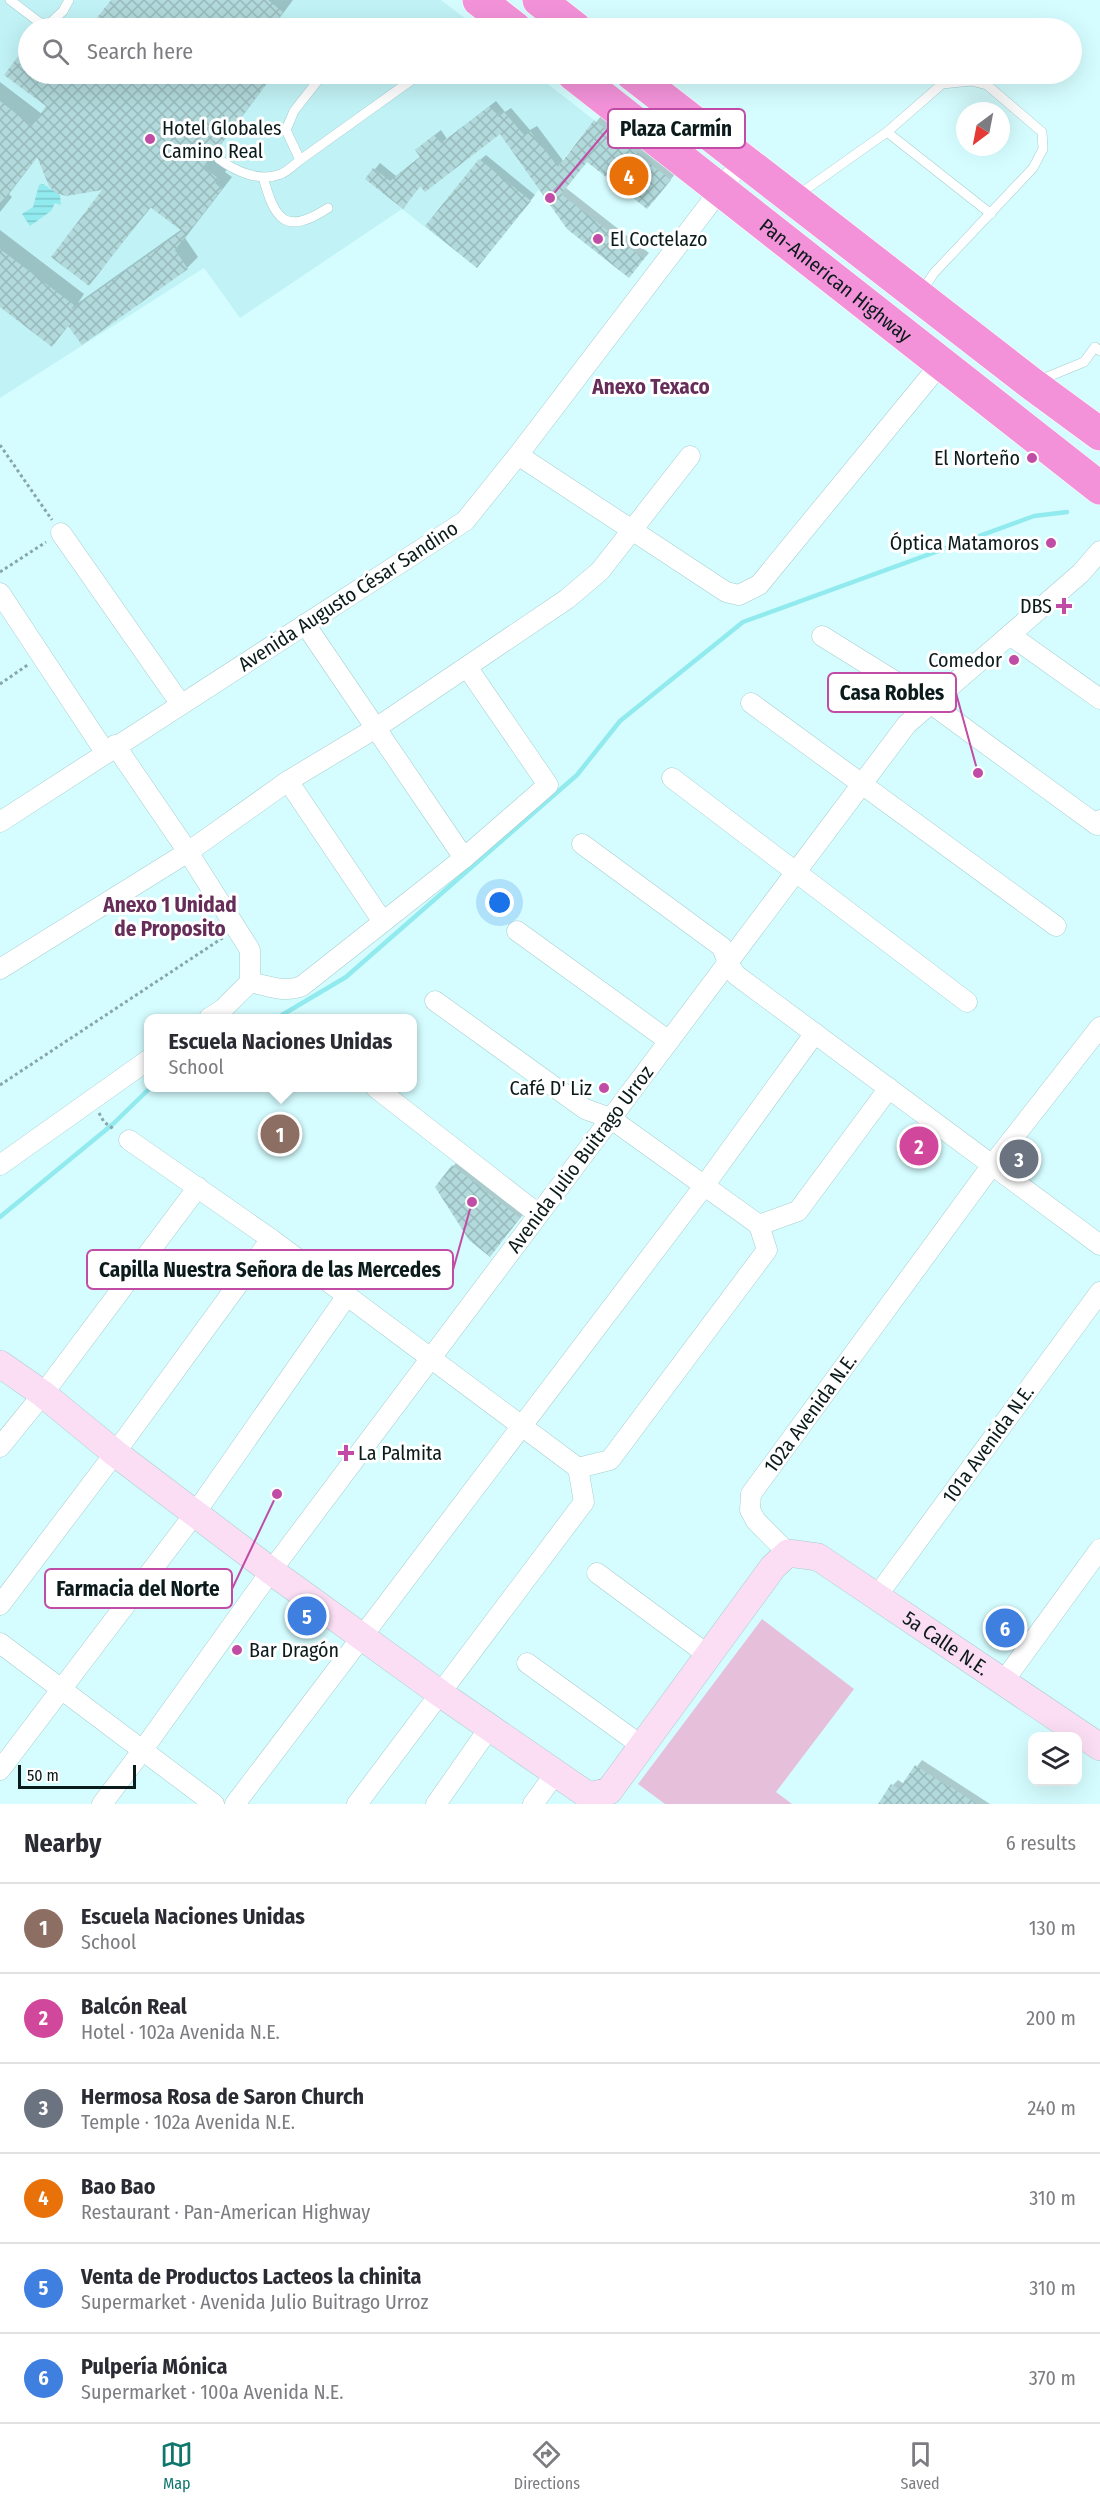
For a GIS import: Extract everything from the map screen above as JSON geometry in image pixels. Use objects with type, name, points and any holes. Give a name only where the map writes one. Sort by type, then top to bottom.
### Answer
[{"type":"highway","points":[[539,0],[562,18]]},
{"type":"highway","name":"Pan-American Highway","points":[[586,84],[1100,488]]},
{"type":"highway","name":"Pan-American Highway","points":[[645,84],[1032,384],[1100,434]]},
{"type":"street","name":"Avenida Augusto César Sandino","points":[[0,822],[180,703],[465,521],[743,160]]},
{"type":"street","points":[[518,455],[726,592],[739,595],[759,585],[942,362]]},
{"type":"street","points":[[0,969],[188,852],[288,781],[376,728],[567,599],[600,571],[690,456]]},
{"type":"street","points":[[61,533],[180,703]]},
{"type":"street","name":"Avenida Julio Buitrago Urroz","points":[[102,1804],[271,1570],[907,724],[1081,573],[1100,551]]},
{"type":"street","points":[[0,593],[40,657],[188,852],[250,950],[250,982],[224,1009],[216,1014]]},
{"type":"street","points":[[304,624],[464,858]]},
{"type":"street","points":[[1010,635],[1100,699]]},
{"type":"street","points":[[822,636],[930,704],[1096,825],[1100,820]]},
{"type":"street","points":[[250,982],[293,990],[302,986],[464,858],[548,785],[467,667]]},
{"type":"street","points":[[751,703],[1056,926]]},
{"type":"street","points":[[672,778],[967,1002]]},
{"type":"street","points":[[288,781],[383,922]]},
{"type":"street","points":[[582,844],[722,947],[736,975],[1100,1245]]},
{"type":"street","points":[[517,931],[669,1041]]},
{"type":"street","points":[[435,1001],[585,1109],[610,1118],[759,1225],[767,1250],[610,1460],[578,1468]]},
{"type":"street","name":"102a Avenida N.E.","points":[[788,1553],[756,1521],[750,1510],[751,1494],[992,1165],[1100,1027]]},
{"type":"street","points":[[235,1804],[704,1186],[815,1033]]},
{"type":"street","points":[[0,1165],[144,1063]]},
{"type":"street","points":[[759,1225],[798,1210],[889,1088]]},
{"type":"street","points":[[381,1092],[538,1214]]},
{"type":"street","points":[[124,1136],[271,1239],[578,1468],[584,1502],[357,1804]]},
{"type":"street","points":[[0,1447],[43,1394],[198,1187]]},
{"type":"street","points":[[0,1605],[116,1453],[271,1239]]},
{"type":"street","name":"101a Avenida N.E.","points":[[877,1596],[1100,1292]]},
{"type":"street","points":[[0,1770],[196,1512],[346,1297]]},
{"type":"street","points":[[0,1364],[43,1394],[116,1453],[271,1570],[441,1694],[589,1796],[603,1799],[773,1567],[788,1553]]},
{"type":"street","points":[[1003,1682],[1094,1569],[1100,1549]]},
{"type":"street","name":"5a Calle N.E.","points":[[788,1553],[818,1557],[1100,1746]]},
{"type":"street","points":[[597,1573],[708,1655]]},
{"type":"street","points":[[0,1643],[214,1804]]},
{"type":"street","points":[[527,1663],[642,1746]]},
{"type":"street","points":[[436,1804],[490,1727]]},
{"type":"street","points":[[533,1804],[555,1774]]},
{"type":"lane","points":[[10,0],[34,18]]},
{"type":"lane","points":[[56,18],[69,0]]},
{"type":"lane","points":[[300,160],[286,130],[294,111],[315,84]]},
{"type":"lane","points":[[219,159],[242,173],[263,177],[281,173],[406,84]]},
{"type":"lane","points":[[793,198],[887,132],[942,84]]},
{"type":"lane","points":[[919,296],[934,273],[1033,168],[1043,149],[1042,132],[987,86],[981,84]]},
{"type":"lane","points":[[887,132],[991,214]]},
{"type":"lane","points":[[263,177],[274,209],[285,219],[300,223],[328,208]]},
{"type":"lane","points":[[1032,384],[1084,362],[1097,349]]},
{"type":"path","points":[[0,445],[61,533],[0,572]]},
{"type":"path","points":[[0,684],[40,657]]},
{"type":"path","points":[[0,1085],[238,928]]},
{"type":"path","points":[[104,1122],[124,1136]]},
{"type":"shaded area","points":[[0,0],[441,0],[465,18],[18,18],[18,84],[548,84],[594,120],[477,268],[402,209],[240,318],[204,268],[0,398]]},
{"type":"shaded area","points":[[762,1619],[854,1689],[776,1792],[792,1804],[665,1804],[638,1784]]},
{"type":"water","points":[[43,184],[60,195],[61,205],[55,203],[51,211],[30,226],[22,214],[33,207],[39,185]]},
{"type":"building","points":[[111,0],[268,0],[283,12],[278,18],[97,18]]},
{"type":"building","name":"Hotel Globales Camino Real","points":[[18,56],[18,84],[262,84],[265,86],[203,167],[219,179],[215,183],[222,189],[175,250],[188,269],[82,345],[68,326],[52,347],[0,307],[0,249],[74,305],[71,310],[182,231],[150,207],[89,286],[51,257],[102,190],[66,196],[56,193],[49,186],[37,157],[0,204],[0,101],[32,126],[46,106],[4,75]]},
{"type":"building","points":[[490,106],[499,117],[504,112],[524,135],[530,131],[558,167],[594,120],[671,180],[647,209],[587,162],[561,194],[644,259],[629,278],[567,229],[500,134],[425,192],[420,186],[403,209],[365,179],[373,168],[390,181],[420,157],[415,150],[434,135],[441,143]]},
{"type":"building","points":[[479,159],[531,201],[477,268],[425,226]]},
{"type":"building","points":[[452,1165],[520,1218],[490,1257],[469,1240],[435,1187]]},
{"type":"building","points":[[915,1765],[977,1804],[878,1804],[891,1784],[899,1789]]},
{"type":"waterway","points":[[284,1014],[346,977],[577,775],[620,721],[743,622],[1034,516],[1067,512]]},
{"type":"waterway","points":[[0,1217],[113,1124],[146,1092]]},
{"type":"place","name":"Hotel Globales Camino Real","points":[[150,139]]},
{"type":"place","name":"Bao Bao","points":[[629,176]]},
{"type":"place","name":"Plaza Carmín","points":[[550,198]]},
{"type":"place","name":"El Coctelazo","points":[[598,239]]},
{"type":"place","name":"El Norteño","points":[[1032,458]]},
{"type":"place","name":"Óptica Matamoros","points":[[1051,543]]},
{"type":"place","name":"DBS","points":[[1064,606]]},
{"type":"place","name":"Comedor","points":[[1014,660]]},
{"type":"place","name":"Casa Robles","points":[[978,773]]},
{"type":"place","name":"Café D' Liz","points":[[604,1088]]},
{"type":"place","name":"Escuela Naciones Unidas","points":[[280,1134]]},
{"type":"place","name":"Balcón Real","points":[[919,1146]]},
{"type":"place","name":"Hermosa Rosa de Saron Church","points":[[1019,1159]]},
{"type":"place","name":"Capilla Nuestra Señora de las Mercedes","points":[[472,1202]]},
{"type":"place","name":"La Palmita","points":[[346,1453]]},
{"type":"place","name":"Farmacia del Norte","points":[[277,1494]]},
{"type":"place","name":"Venta de Productos Lacteos la chinita","points":[[307,1616]]},
{"type":"place","name":"Pulpería Mónica","points":[[1005,1628]]},
{"type":"place","name":"Bar Dragón","points":[[237,1650]]},
{"type":"district","name":"Anexo Texaco","points":[[651,387]]},
{"type":"district","name":"Anexo 1 Unidad de Proposito","points":[[170,917]]}]
